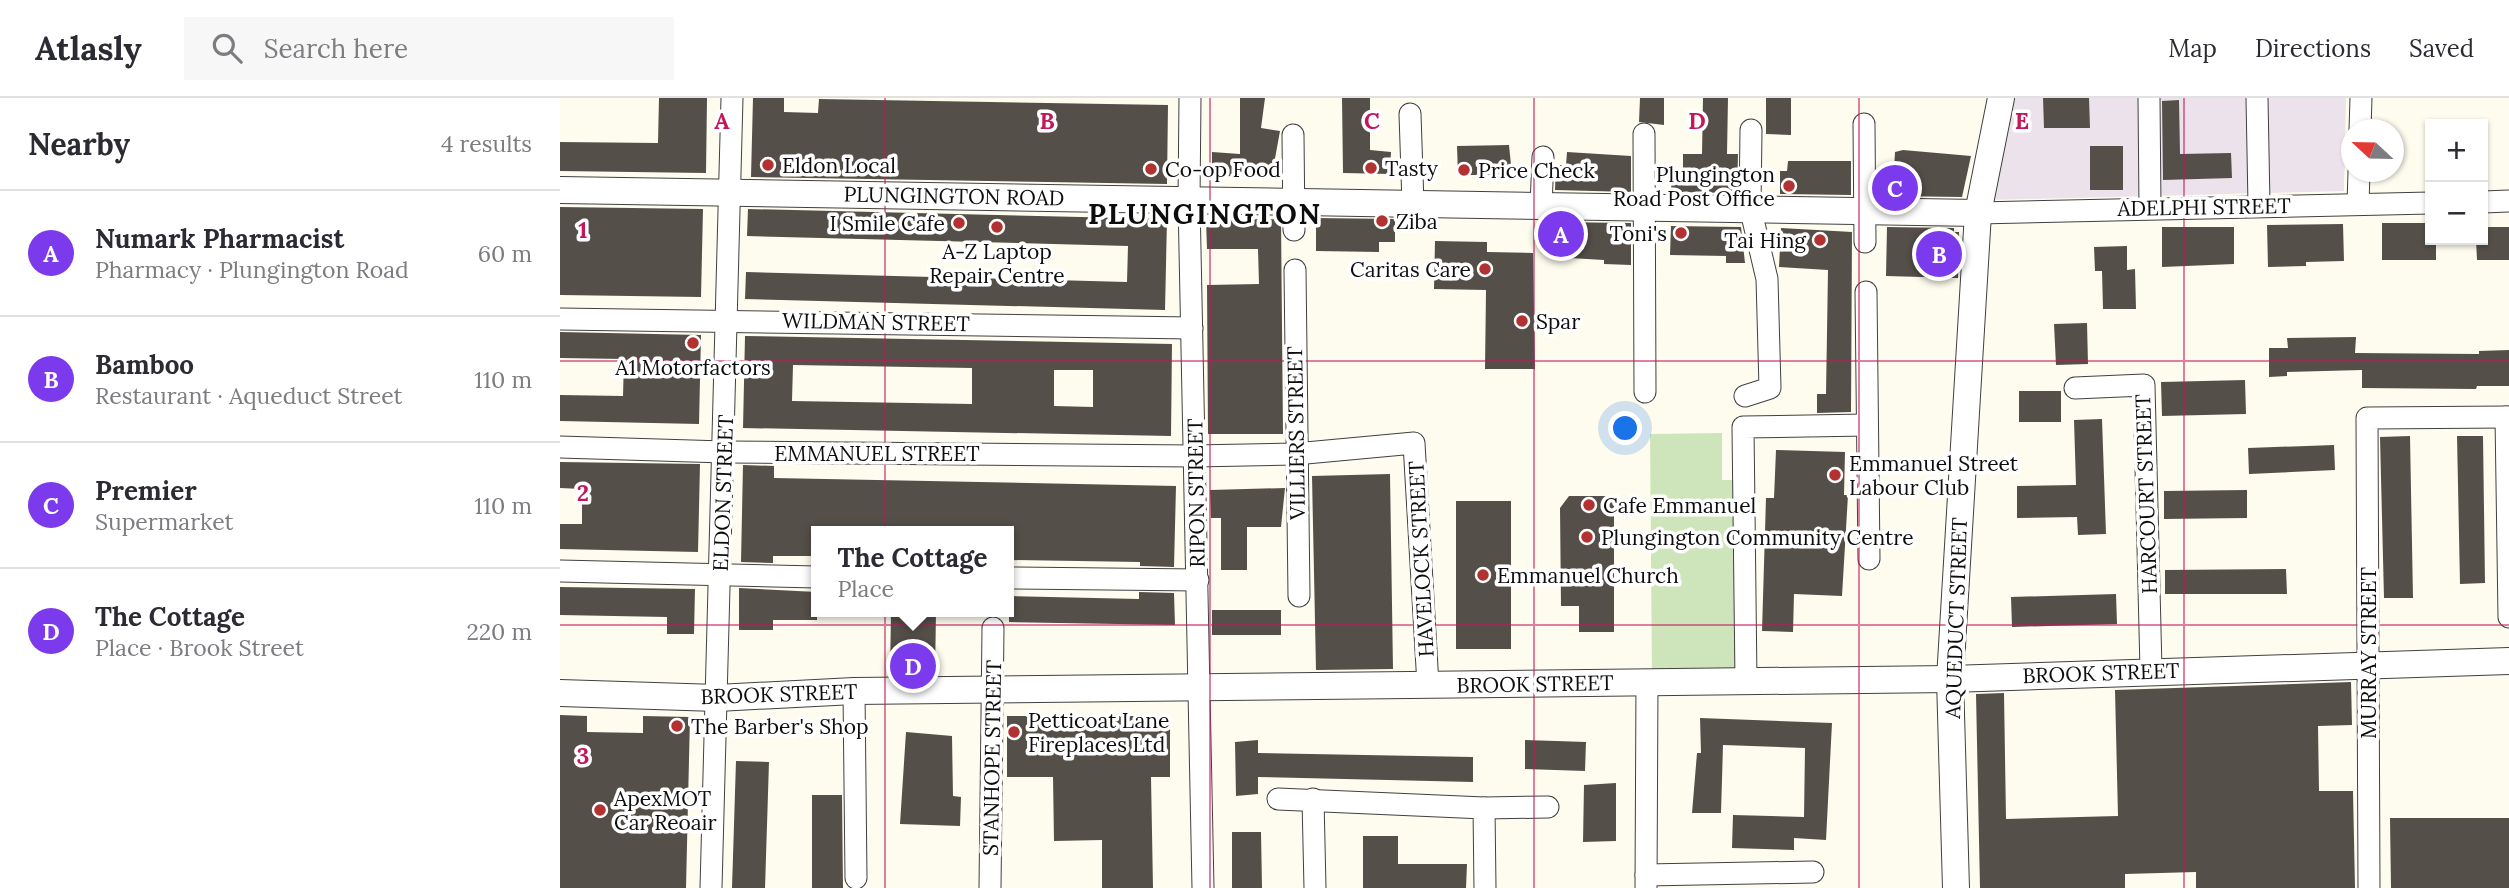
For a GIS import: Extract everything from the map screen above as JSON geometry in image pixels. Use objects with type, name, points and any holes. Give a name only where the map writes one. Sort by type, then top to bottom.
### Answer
[{"type":"street","name":"ELDON STREET","points":[[712,888],[732,98]]},
{"type":"street","name":"RIPON STREET","points":[[1190,98],[1189,201],[1203,888]]},
{"type":"street","name":"AQUEDUCT STREET","points":[[1956,888],[1950,678],[1978,213],[2001,98]]},
{"type":"street","points":[[2149,98],[2150,207]]},
{"type":"street","points":[[2257,98],[2259,205]]},
{"type":"street","points":[[2360,119],[2361,98]]},
{"type":"street","points":[[1410,114],[1413,204]]},
{"type":"street","points":[[1864,124],[1865,242]]},
{"type":"street","points":[[1745,396],[1770,388],[1768,279],[1750,207],[1751,130]]},
{"type":"street","points":[[1644,134],[1645,391]]},
{"type":"street","points":[[1293,135],[1294,230]]},
{"type":"street","points":[[1541,206],[1543,157]]},
{"type":"street","points":[[2358,204],[2359,182]]},
{"type":"street","name":"PLUNGINGTON ROAD","points":[[560,190],[1750,207],[1978,213]]},
{"type":"street","points":[[2488,202],[2509,201]]},
{"type":"street","name":"ADELPHI STREET","points":[[1978,213],[2150,207],[2425,203]]},
{"type":"street","name":"VILLIERS STREET","points":[[1295,271],[1295,454],[1299,596]]},
{"type":"street","points":[[1866,292],[1869,559]]},
{"type":"street","name":"WILDMAN STREET","points":[[560,319],[728,319],[1192,328]]},
{"type":"street","name":"HARCOURT STREET","points":[[2076,388],[2144,385],[2151,670]]},
{"type":"street","points":[[2508,417],[2509,617]]},
{"type":"street","name":"MURRAY STREET","points":[[2369,888],[2367,418],[2508,417]]},
{"type":"street","points":[[1746,681],[1743,427],[1867,425]]},
{"type":"street","name":"HAVELOCK STREET","points":[[1194,456],[1295,454],[1414,443],[1427,685]]},
{"type":"street","name":"EMMANUEL STREET","points":[[560,447],[724,452],[1194,456]]},
{"type":"street","points":[[560,571],[721,577],[811,577]]},
{"type":"street","points":[[1014,578],[1198,580]]},
{"type":"street","name":"STANHOPE STREET","points":[[990,888],[993,628]]},
{"type":"street","name":"BROOK STREET","points":[[560,693],[717,698],[854,691],[1950,678],[2509,661]]},
{"type":"street","points":[[1647,682],[1646,882],[1813,872]]},
{"type":"street","points":[[854,691],[856,878]]},
{"type":"street","points":[[1278,799],[1484,808],[1548,807]]},
{"type":"street","points":[[1313,799],[1315,888]]},
{"type":"street","points":[[1484,808],[1485,888]]},
{"type":"shaded area","points":[[2011,98],[2346,98],[2346,119],[2341,119],[2341,182],[2344,182],[2344,191],[1989,200]]},
{"type":"green space","points":[[1722,433],[1722,480],[1740,480],[1741,677],[1652,678],[1650,434]]},
{"type":"building","points":[[659,98],[707,98],[706,173],[560,171],[560,142],[658,143]]},
{"type":"building","points":[[753,98],[784,98],[784,112],[818,113],[819,99],[1168,105],[1167,184],[751,177]]},
{"type":"building","points":[[1240,98],[1265,98],[1261,128],[1280,131],[1274,164],[1270,174],[1212,177],[1212,152],[1240,154]]},
{"type":"building","points":[[1342,98],[1370,98],[1370,150],[1391,152],[1390,174],[1343,173]]},
{"type":"building","points":[[1640,98],[1664,98],[1664,125],[1639,122]]},
{"type":"building","points":[[1703,98],[1728,98],[1727,154],[1738,154],[1737,193],[1671,192],[1672,168],[1683,168],[1683,154],[1702,154]]},
{"type":"building","points":[[1766,98],[1791,98],[1791,135],[1766,134]]},
{"type":"building","points":[[2043,98],[2089,98],[2090,128],[2044,128]]},
{"type":"building","points":[[2179,100],[2180,154],[2231,153],[2232,178],[2163,180],[2162,101]]},
{"type":"building","points":[[1509,145],[1512,175],[1458,175],[1457,146]]},
{"type":"building","points":[[2090,146],[2123,146],[2123,190],[2090,190]]},
{"type":"building","points":[[1903,150],[1971,156],[1962,197],[1886,196],[1887,170],[1894,170],[1895,152]]},
{"type":"building","points":[[1567,152],[1631,156],[1631,192],[1555,190],[1556,165],[1566,165]]},
{"type":"building","points":[[1788,161],[1851,161],[1851,195],[1780,194],[1780,171],[1787,171]]},
{"type":"building","points":[[560,207],[703,209],[701,297],[560,295]]},
{"type":"building","points":[[748,209],[1167,219],[1165,310],[745,299],[746,272],[1127,282],[1128,246],[747,236]]},
{"type":"building","points":[[1316,218],[1395,219],[1395,242],[1379,242],[1379,252],[1316,251]]},
{"type":"building","points":[[1281,219],[1283,434],[1208,434],[1207,285],[1259,284],[1258,249],[1207,249],[1206,220]]},
{"type":"building","points":[[1554,222],[1631,223],[1631,265],[1604,264],[1604,260],[1552,257]]},
{"type":"building","points":[[2382,223],[2425,223],[2425,245],[2436,245],[2436,260],[2382,260]]},
{"type":"building","points":[[2343,224],[2344,261],[2268,267],[2267,225]]},
{"type":"building","points":[[1671,226],[1741,227],[1745,263],[1726,263],[1726,256],[1670,255]]},
{"type":"building","points":[[1887,227],[1954,228],[1954,232],[1959,232],[1958,278],[1886,276]]},
{"type":"building","points":[[2162,227],[2234,227],[2234,264],[2162,267]]},
{"type":"building","points":[[2488,227],[2509,227],[2509,260],[2477,260],[2476,245],[2488,245]]},
{"type":"building","points":[[1781,228],[1852,232],[1851,412],[1817,413],[1817,394],[1826,394],[1828,270],[1779,267]]},
{"type":"building","points":[[1435,241],[1487,242],[1487,252],[1533,253],[1535,369],[1485,369],[1486,290],[1434,289]]},
{"type":"building","points":[[2127,246],[2127,270],[2135,269],[2136,309],[2103,309],[2102,271],[2095,271],[2094,247]]},
{"type":"building","points":[[2087,323],[2088,364],[2056,365],[2054,324]]},
{"type":"building","points":[[560,332],[701,335],[699,424],[560,421],[560,395],[623,396],[624,359],[560,358]]},
{"type":"building","points":[[745,336],[1172,344],[1171,436],[743,428]],"holes":[[[793,365],[972,368],[972,404],[792,401]],[[1054,370],[1093,370],[1093,407],[1054,406]]]},
{"type":"building","points":[[2356,337],[2355,353],[2479,354],[2479,351],[2509,350],[2509,386],[2477,386],[2476,389],[2362,388],[2362,370],[2287,372],[2287,376],[2269,377],[2269,348],[2288,348],[2287,338]]},
{"type":"building","points":[[2245,380],[2246,414],[2162,416],[2161,382]]},
{"type":"building","points":[[2019,391],[2061,391],[2061,422],[2019,422]]},
{"type":"building","points":[[2102,419],[2106,534],[2078,535],[2077,517],[2017,518],[2017,486],[2076,485],[2074,420]]},
{"type":"building","points":[[2410,436],[2413,598],[2384,598],[2380,437]]},
{"type":"building","points":[[2457,436],[2483,436],[2485,583],[2460,584]]},
{"type":"building","points":[[2334,445],[2335,470],[2249,474],[2248,448]]},
{"type":"building","points":[[1776,450],[1845,452],[1844,495],[1848,495],[1842,596],[1794,594],[1793,632],[1762,631],[1766,498],[1774,498]]},
{"type":"building","points":[[560,462],[700,464],[698,552],[560,549],[560,524],[582,524],[582,489],[560,488]]},
{"type":"building","points":[[743,465],[774,466],[774,478],[1176,486],[1174,567],[1140,566],[1140,562],[1014,560],[1014,526],[811,526],[811,556],[773,556],[773,563],[741,562]]},
{"type":"building","points":[[1390,474],[1393,669],[1316,670],[1312,476]]},
{"type":"building","points":[[1285,488],[1281,527],[1247,527],[1247,570],[1221,570],[1221,518],[1211,518],[1210,490]]},
{"type":"building","points":[[2247,490],[2247,518],[2164,519],[2164,491]]},
{"type":"building","name":"Plungington Community Centre","points":[[1569,496],[1614,496],[1614,632],[1579,632],[1579,606],[1561,606],[1560,508]]},
{"type":"building","name":"Emmanuel Church","points":[[1456,501],[1511,501],[1511,649],[1456,649]]},
{"type":"building","points":[[2286,569],[2287,594],[2165,594],[2165,570]]},
{"type":"building","points":[[560,587],[695,589],[694,634],[667,634],[667,617],[560,615]]},
{"type":"building","points":[[739,588],[811,592],[811,617],[817,617],[817,620],[773,620],[773,630],[739,630]]},
{"type":"building","points":[[1139,592],[1174,593],[1175,625],[1009,622],[1009,617],[1014,617],[1014,596],[1139,599]]},
{"type":"building","points":[[2116,594],[2117,624],[2012,627],[2011,597]]},
{"type":"building","points":[[1212,610],[1281,610],[1281,635],[1212,635]]},
{"type":"building","points":[[891,617],[936,617],[935,674],[890,675]]},
{"type":"building","points":[[2351,682],[2352,725],[2318,726],[2319,791],[2353,791],[2355,888],[2196,888],[2196,872],[2125,874],[2125,888],[1980,888],[1976,694],[2004,693],[2006,819],[2118,816],[2115,690]]},
{"type":"building","name":"ApexMOT Car Reoair","points":[[560,715],[587,716],[587,732],[643,733],[643,716],[690,717],[686,888],[560,888]]},
{"type":"building","points":[[1007,716],[1170,716],[1170,777],[1151,777],[1153,888],[1102,888],[1102,840],[1054,841],[1053,777],[1007,777]]},
{"type":"building","points":[[1700,718],[1832,723],[1826,840],[1794,838],[1794,850],[1732,848],[1733,815],[1804,817],[1805,748],[1723,745],[1721,813],[1692,813],[1697,753],[1701,753]]},
{"type":"building","points":[[906,732],[952,736],[953,796],[961,797],[960,826],[900,824]]},
{"type":"building","points":[[1258,740],[1258,753],[1473,757],[1473,782],[1258,777],[1258,794],[1236,796],[1235,742]]},
{"type":"building","points":[[1525,740],[1586,742],[1585,771],[1525,769]]},
{"type":"building","points":[[736,761],[769,762],[765,888],[732,888]]},
{"type":"building","points":[[1616,783],[1616,841],[1583,842],[1584,785]]},
{"type":"building","points":[[812,795],[842,795],[843,888],[812,888]]},
{"type":"building","points":[[2390,818],[2509,818],[2509,888],[2391,888]]},
{"type":"building","points":[[1232,832],[1261,832],[1262,888],[1232,888]]},
{"type":"building","points":[[1363,836],[1398,836],[1398,864],[1467,864],[1466,888],[1363,888]]},
{"type":"place","name":"Eldon Local","points":[[768,165]]},
{"type":"place","name":"Tasty","points":[[1371,168]]},
{"type":"place","name":"Co-op Food","points":[[1151,169]]},
{"type":"place","name":"Price Check","points":[[1464,170]]},
{"type":"place","name":"Plungington Road Post Office","points":[[1789,186]]},
{"type":"place","name":"Premier","points":[[1895,188]]},
{"type":"place","name":"Ziba","points":[[1382,221]]},
{"type":"place","name":"I Smile Cafe","points":[[959,223]]},
{"type":"place","name":"A-Z Laptop Repair Centre","points":[[997,227]]},
{"type":"place","name":"Toni's","points":[[1681,233]]},
{"type":"place","name":"Numark Pharmacist","points":[[1561,234]]},
{"type":"place","name":"Tai Hing","points":[[1820,240]]},
{"type":"place","name":"Bamboo","points":[[1939,254]]},
{"type":"place","name":"Caritas Care","points":[[1485,269]]},
{"type":"place","name":"Spar","points":[[1522,321]]},
{"type":"place","name":"A1 Motorfactors","points":[[693,343]]},
{"type":"place","name":"Emmanuel Street Labour Club","points":[[1835,475]]},
{"type":"place","name":"Cafe Emmanuel","points":[[1589,505]]},
{"type":"place","name":"Plungington Community Centre","points":[[1587,537]]},
{"type":"place","name":"Emmanuel Church","points":[[1483,575]]},
{"type":"place","name":"The Cottage","points":[[913,666]]},
{"type":"place","name":"The Barber's Shop","points":[[677,726]]},
{"type":"place","name":"Petticoat Lane Fireplaces Ltd","points":[[1014,732]]},
{"type":"place","name":"ApexMOT Car Reoair","points":[[600,810]]},
{"type":"district","name":"PLUNGINGTON","points":[[1205,214]]}]
